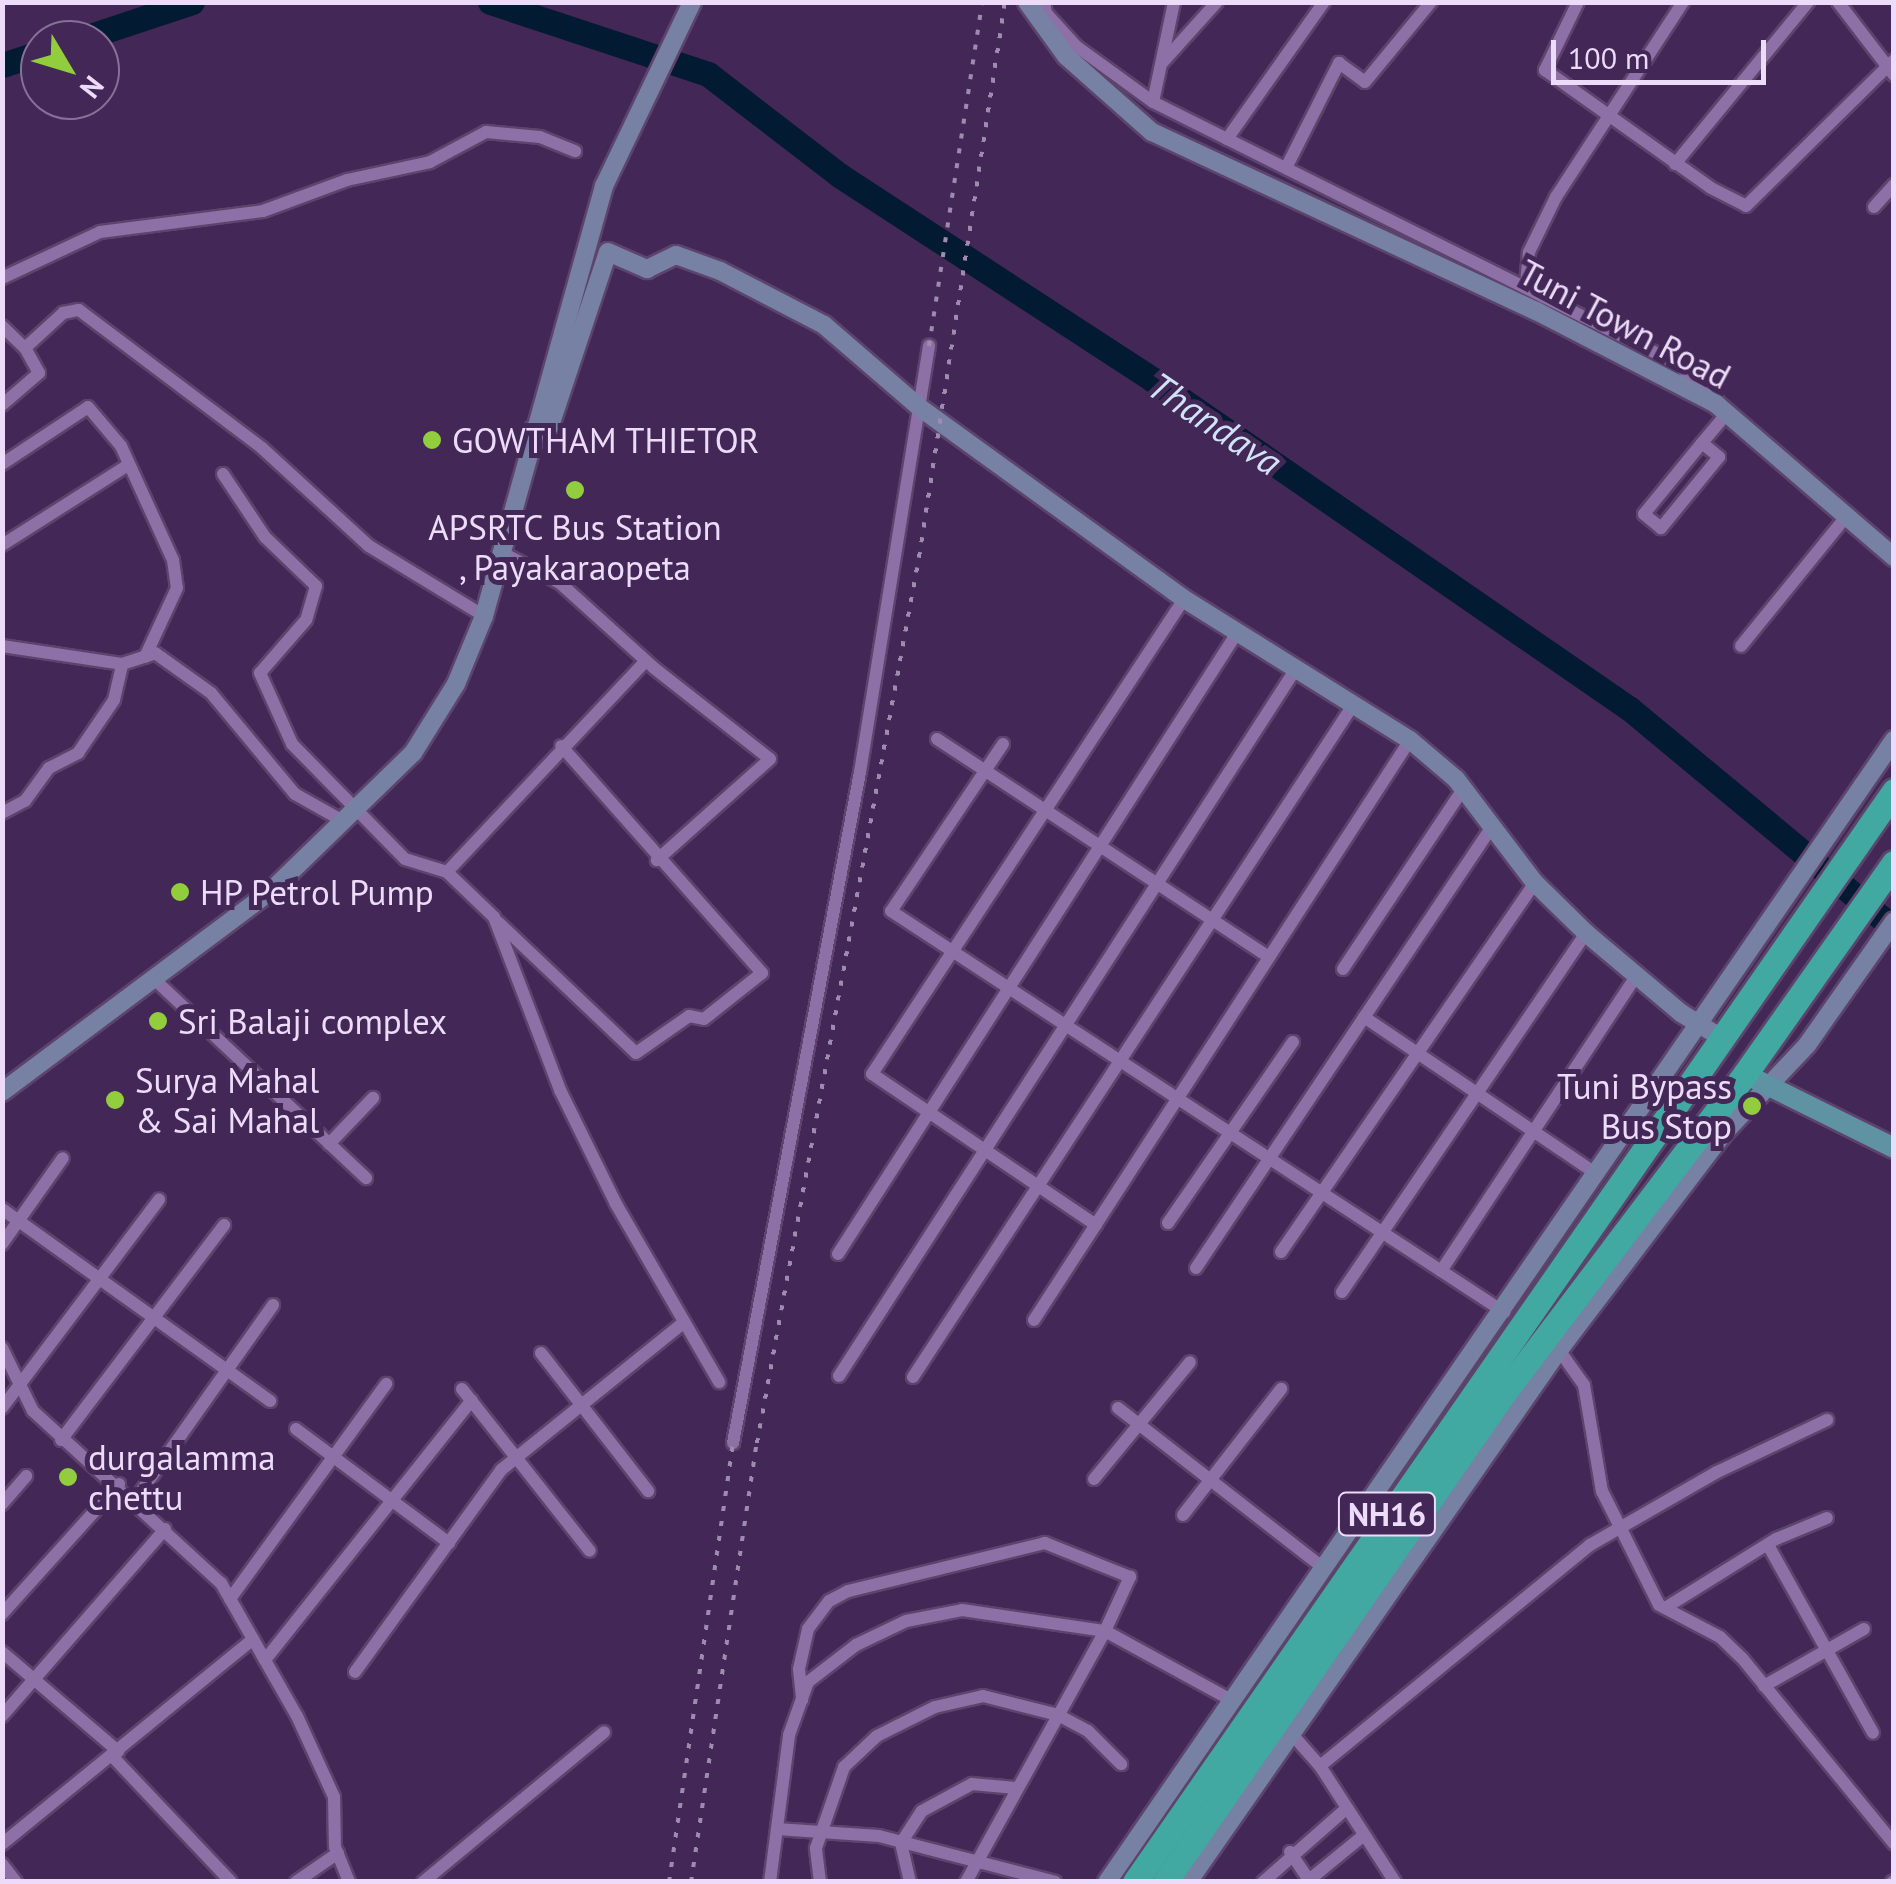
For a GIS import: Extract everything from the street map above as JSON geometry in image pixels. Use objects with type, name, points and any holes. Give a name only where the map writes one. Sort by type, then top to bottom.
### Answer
[{"type":"highway","name":"NH16","points":[[1135,1882],[1894,790]]},
{"type":"highway","name":"NH16","points":[[1165,1882],[1503,1394],[1755,1079],[1786,1016],[1894,863]]},
{"type":"main road","points":[[1755,1079],[1894,1148]]},
{"type":"street","points":[[2,1092],[272,890],[413,753],[456,684],[484,616],[532,430],[607,180],[692,2]]},
{"type":"street","name":"Tuni Town Road","points":[[1027,2],[1066,56],[1152,132],[1294,197],[1721,409],[1846,517],[1890,547]]},
{"type":"street","points":[[1044,2],[1046,13],[1076,46],[1154,102],[1678,364],[1721,409],[1702,444],[1644,514],[1662,528],[1719,457],[1702,444]]},
{"type":"street","points":[[1154,102],[1174,2]]},
{"type":"street","points":[[1161,64],[1217,2]]},
{"type":"street","points":[[1227,139],[1324,2]]},
{"type":"street","points":[[1286,168],[1339,63],[1365,82],[1431,2]]},
{"type":"street","points":[[1578,2],[1544,70],[1675,164],[1746,206],[1891,68],[1838,2]]},
{"type":"street","points":[[1526,285],[1529,252],[1542,225],[1609,118],[1644,53],[1683,2]]},
{"type":"street","points":[[1675,164],[1808,2]]},
{"type":"street","points":[[2,278],[100,232],[263,211],[347,180],[430,162],[486,132],[540,137],[575,151]]},
{"type":"street","points":[[1874,207],[1894,185]]},
{"type":"street","points":[[532,430],[550,426],[608,252],[647,269],[676,254],[720,271],[824,325],[919,407],[1184,599],[1410,740],[1463,789],[1536,884],[1586,933],[1694,1022],[1720,1036]]},
{"type":"street","points":[[25,348],[63,312],[79,310],[262,448],[370,546],[484,616]]},
{"type":"street","points":[[2,326],[25,348],[39,373],[2,405]]},
{"type":"street","points":[[733,1443],[860,772],[928,346]]},
{"type":"street","points":[[2,464],[88,407],[122,446],[174,560],[178,588],[145,656]]},
{"type":"street","points":[[2,546],[128,465]]},
{"type":"street","points":[[223,474],[240,489],[266,537],[316,586],[306,620],[260,672],[262,685],[292,744],[405,859],[446,872],[636,1053],[689,1016],[704,1019],[762,973],[657,860],[561,746]]},
{"type":"street","points":[[1740,646],[1846,517]]},
{"type":"street","points":[[501,552],[560,583],[646,661],[770,760],[657,860]]},
{"type":"street","points":[[1096,1225],[872,1074],[1184,599]]},
{"type":"street","points":[[838,1254],[1238,633]]},
{"type":"street","points":[[2,646],[122,664],[155,653],[210,694],[295,794],[343,821]]},
{"type":"street","points":[[446,872],[561,746],[646,661]]},
{"type":"street","points":[[2,813],[25,800],[49,768],[78,753],[114,700],[122,664]]},
{"type":"street","points":[[839,1376],[1295,670]]},
{"type":"street","points":[[913,1378],[1353,705]]},
{"type":"street","points":[[937,739],[1270,957]]},
{"type":"street","points":[[1034,1320],[1410,740]]},
{"type":"street","points":[[1107,1882],[1598,1175],[1694,1022],[1894,740]]},
{"type":"street","points":[[1003,744],[890,910],[1178,1098],[1266,1162],[1383,1232],[1504,1312]]},
{"type":"street","points":[[1343,969],[1463,789]]},
{"type":"street","points":[[1196,1268],[1491,828]]},
{"type":"street","points":[[1281,1252],[1536,884]]},
{"type":"street","points":[[494,918],[561,1092],[683,1323],[719,1382]]},
{"type":"street","points":[[1188,1882],[1559,1350],[1755,1079],[1807,1044],[1894,921]]},
{"type":"street","points":[[1342,1292],[1586,933]]},
{"type":"street","points":[[1442,1270],[1638,973]]},
{"type":"street","points":[[154,979],[366,1178]]},
{"type":"street","points":[[1364,1017],[1531,1134],[1598,1175]]},
{"type":"street","points":[[1168,1223],[1293,1042]]},
{"type":"street","points":[[329,1144],[372,1098]]},
{"type":"street","points":[[2,1244],[63,1158]]},
{"type":"street","points":[[2,1408],[22,1388],[159,1200]]},
{"type":"street","points":[[2,1210],[270,1401]]},
{"type":"street","points":[[60,1440],[157,1320],[224,1224]]},
{"type":"street","points":[[136,1500],[274,1305]]},
{"type":"street","points":[[355,1672],[501,1470],[683,1323]]},
{"type":"street","points":[[2,1348],[22,1388],[60,1440],[119,1484],[230,1599],[334,1797],[338,1854],[349,1882]]},
{"type":"street","points":[[1559,1350],[1584,1385],[1602,1491],[1618,1532],[1665,1608],[1720,1638],[1894,1844]]},
{"type":"street","points":[[541,1353],[648,1491]]},
{"type":"street","points":[[1094,1479],[1190,1362]]},
{"type":"street","points":[[230,1599],[386,1384]]},
{"type":"street","points":[[1183,1515],[1281,1389]]},
{"type":"street","points":[[264,1660],[390,1500],[467,1394],[590,1551]]},
{"type":"street","points":[[1118,1408],[1325,1569]]},
{"type":"street","points":[[1320,1766],[1590,1545],[1717,1472],[1827,1420]]},
{"type":"street","points":[[296,1430],[448,1542]]},
{"type":"street","points":[[2,1504],[26,1476]]},
{"type":"street","points":[[2,1614],[119,1484]]},
{"type":"street","points":[[1665,1608],[1768,1545],[1827,1518]]},
{"type":"street","points":[[2,1716],[165,1529]]},
{"type":"street","points":[[802,1700],[800,1669],[808,1629],[829,1601],[900,1574],[1045,1543],[1130,1578],[1105,1631],[966,1882]]},
{"type":"street","points":[[1768,1545],[1872,1733]]},
{"type":"street","points":[[770,1882],[789,1735],[808,1682],[856,1645],[906,1621],[962,1610],[1105,1631],[1234,1702]]},
{"type":"street","points":[[1764,1686],[1864,1629]]},
{"type":"street","points":[[2,1844],[253,1639]]},
{"type":"street","points":[[2,1652],[115,1754],[231,1882]]},
{"type":"street","points":[[820,1882],[819,1836],[844,1768],[877,1736],[935,1707],[983,1696],[1058,1715],[1088,1732],[1121,1764]]},
{"type":"street","points":[[423,1882],[604,1732]]},
{"type":"street","points":[[1290,1732],[1320,1766],[1393,1881]]},
{"type":"street","points":[[910,1882],[901,1843],[922,1811],[946,1793],[972,1784],[1016,1788]]},
{"type":"street","points":[[1263,1882],[1290,1852],[1347,1808]]},
{"type":"street","points":[[777,1829],[901,1843],[1055,1882]]},
{"type":"street","points":[[1290,1852],[1309,1881],[1364,1835]]},
{"type":"street","points":[[296,1882],[338,1854]]},
{"type":"street","points":[[2,1864],[16,1882]]},
{"type":"waterway","name":"Thandava","points":[[120,26],[192,2]]},
{"type":"waterway","name":"Thandava","points":[[490,2],[708,74],[839,175],[1153,380],[1630,709],[1894,928]]},
{"type":"waterway","name":"Thandava","points":[[2,65],[20,59]]},
{"type":"railway","points":[[929,346],[982,2]]},
{"type":"railway","points":[[691,1882],[757,1443],[919,557],[1005,2]]},
{"type":"railway","points":[[669,1882],[733,1443]]},
{"type":"place","name":"GOWTHAM THIETOR","points":[[432,440]]},
{"type":"place","name":"APSRTC Bus Station , Payakaraopeta","points":[[575,490]]},
{"type":"place","name":"HP Petrol Pump","points":[[180,892]]},
{"type":"place","name":"Sri Balaji complex","points":[[158,1021]]},
{"type":"place","name":"Surya Mahal & Sai Mahal","points":[[115,1100]]},
{"type":"place","name":"Tuni Bypass Bus Stop","points":[[1752,1106]]},
{"type":"place","name":"durgalamma chettu","points":[[68,1477]]}]
